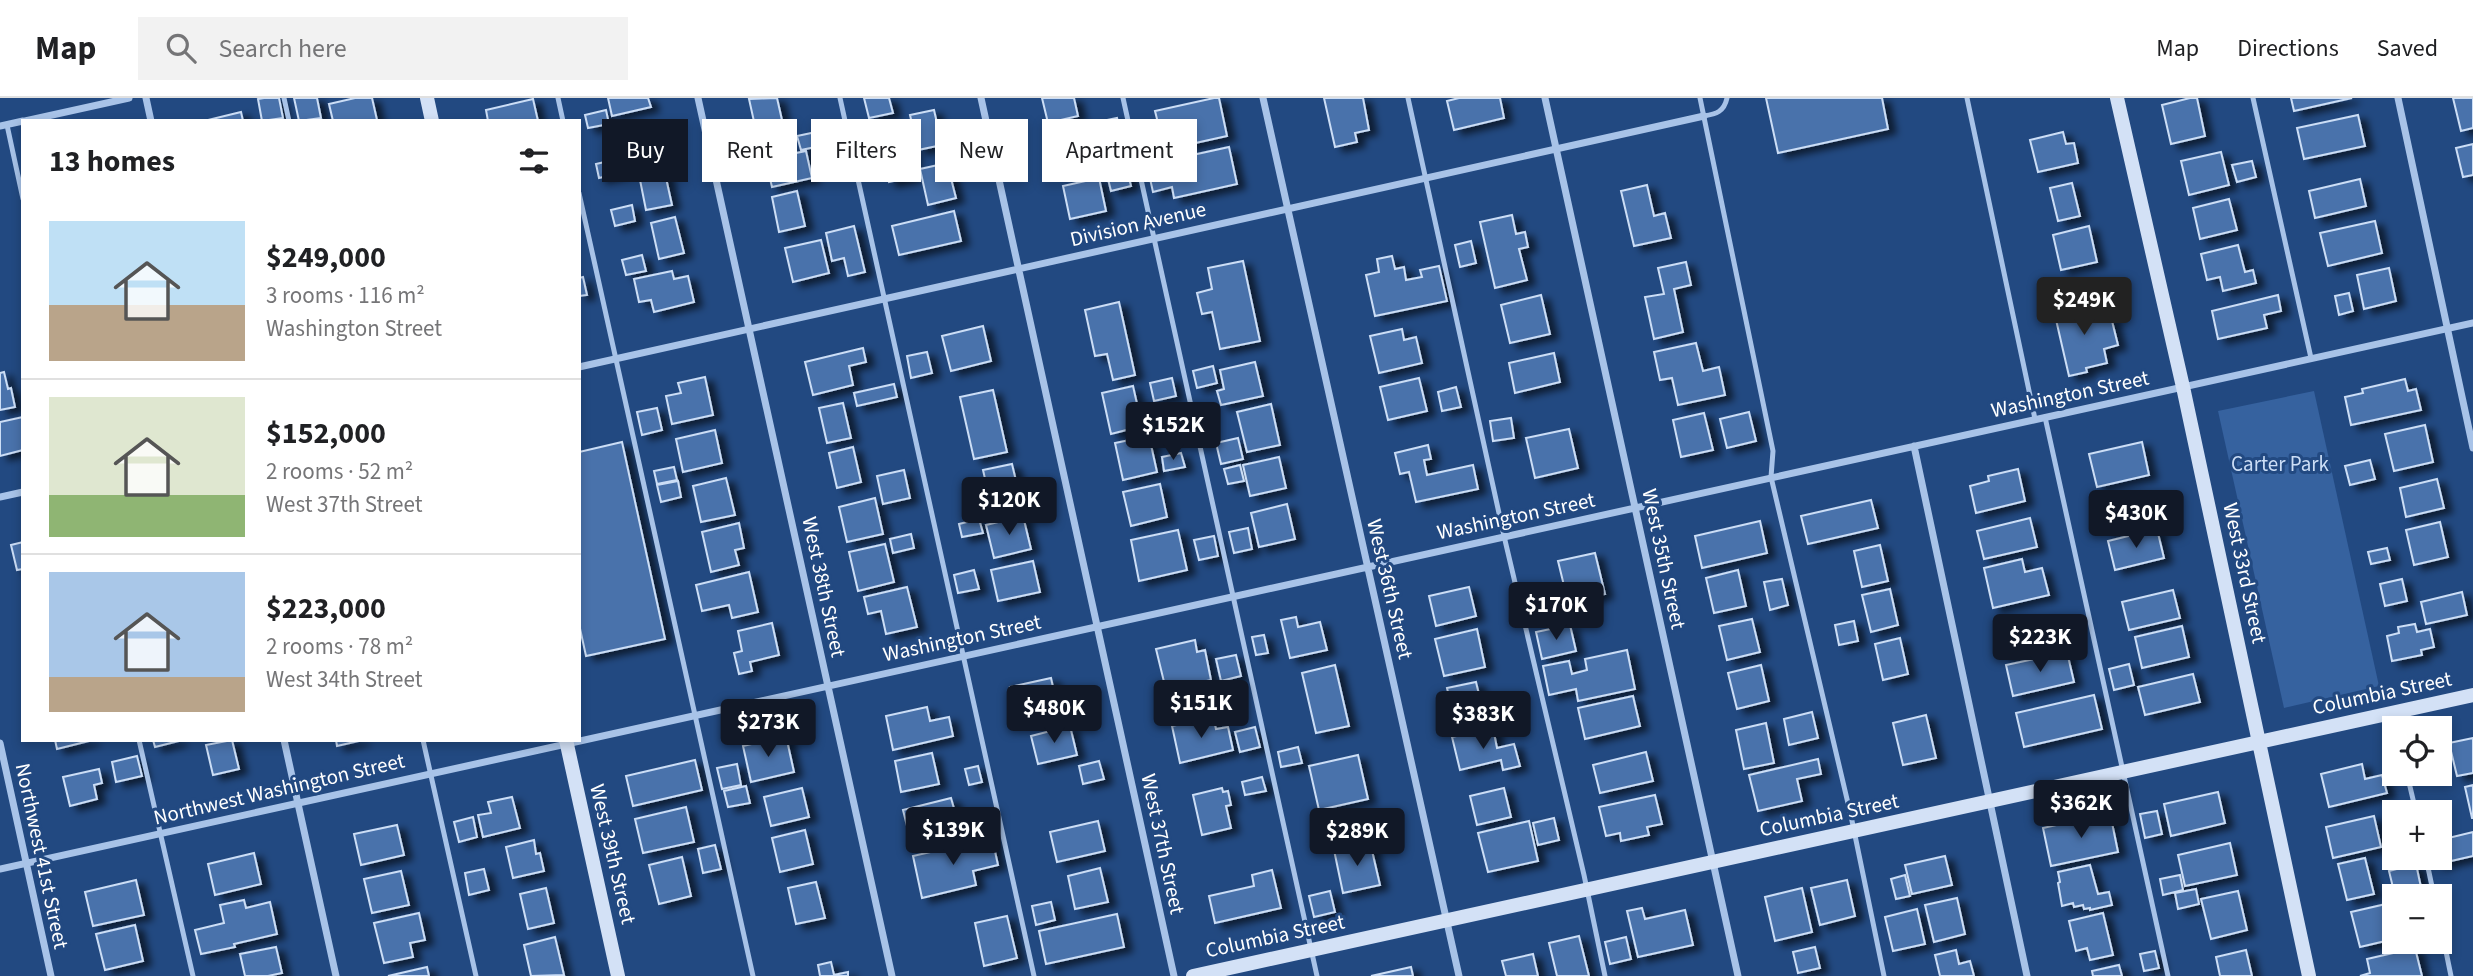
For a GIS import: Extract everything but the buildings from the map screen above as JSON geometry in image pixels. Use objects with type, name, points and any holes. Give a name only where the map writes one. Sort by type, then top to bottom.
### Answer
[{"type":"street","points":[[33,119],[129,98]]},
{"type":"street","points":[[146,98],[151,119]]},
{"type":"street","points":[[427,98],[432,119]]},
{"type":"street","name":"West 38th Street","points":[[698,98],[892,976]]},
{"type":"street","name":"West 37th Street","points":[[981,98],[1174,976]]},
{"type":"street","name":"West 36th Street","points":[[1264,98],[1366,567],[1459,976]]},
{"type":"street","name":"West 35th Street","points":[[1545,98],[1738,976]]},
{"type":"street","name":"West 33rd Street","points":[[2117,98],[2183,387],[2309,976]]},
{"type":"street","points":[[2398,98],[2473,448]]},
{"type":"street","name":"Division Avenue","points":[[581,367],[1704,116]]},
{"type":"street","points":[[3,125],[21,122]]},
{"type":"street","name":"Washington Street","points":[[581,739],[2473,323]]},
{"type":"street","points":[[1913,446],[2026,976]]},
{"type":"street","points":[[0,497],[21,492]]},
{"type":"street","name":"Columbia Street","points":[[1193,976],[2473,695]]},
{"type":"street","points":[[284,742],[335,976]]},
{"type":"street","name":"Northwest Washington Street","points":[[0,869],[566,742]]},
{"type":"street","name":"West 39th Street","points":[[566,742],[618,976]]},
{"type":"street","name":"Northwest 41st Street","points":[[0,743],[51,976]]},
{"type":"lane","points":[[284,98],[289,119]]},
{"type":"lane","points":[[558,98],[563,119]]},
{"type":"lane","points":[[840,98],[1034,976]]},
{"type":"lane","points":[[1123,98],[1317,976]]},
{"type":"lane","points":[[1408,98],[1504,536],[1605,976]]},
{"type":"lane","points":[[1700,98],[1773,451],[1772,477],[1854,830],[1884,976]]},
{"type":"lane","points":[[1704,116],[1723,109],[1727,98]]},
{"type":"lane","points":[[1967,98],[2035,419]]},
{"type":"lane","points":[[2253,98],[2311,358]]},
{"type":"lane","points":[[3,125],[21,192]]},
{"type":"lane","points":[[581,202],[753,976]]},
{"type":"lane","points":[[2045,417],[2168,976]]},
{"type":"lane","points":[[2394,712],[2395,716]]},
{"type":"lane","points":[[139,742],[193,976]]},
{"type":"lane","points":[[423,742],[476,976]]},
{"type":"lane","points":[[2447,954],[2451,976]]},
{"type":"green space","name":"Carter Park","points":[[2314,391],[2379,686],[2284,708],[2218,411]]}]
